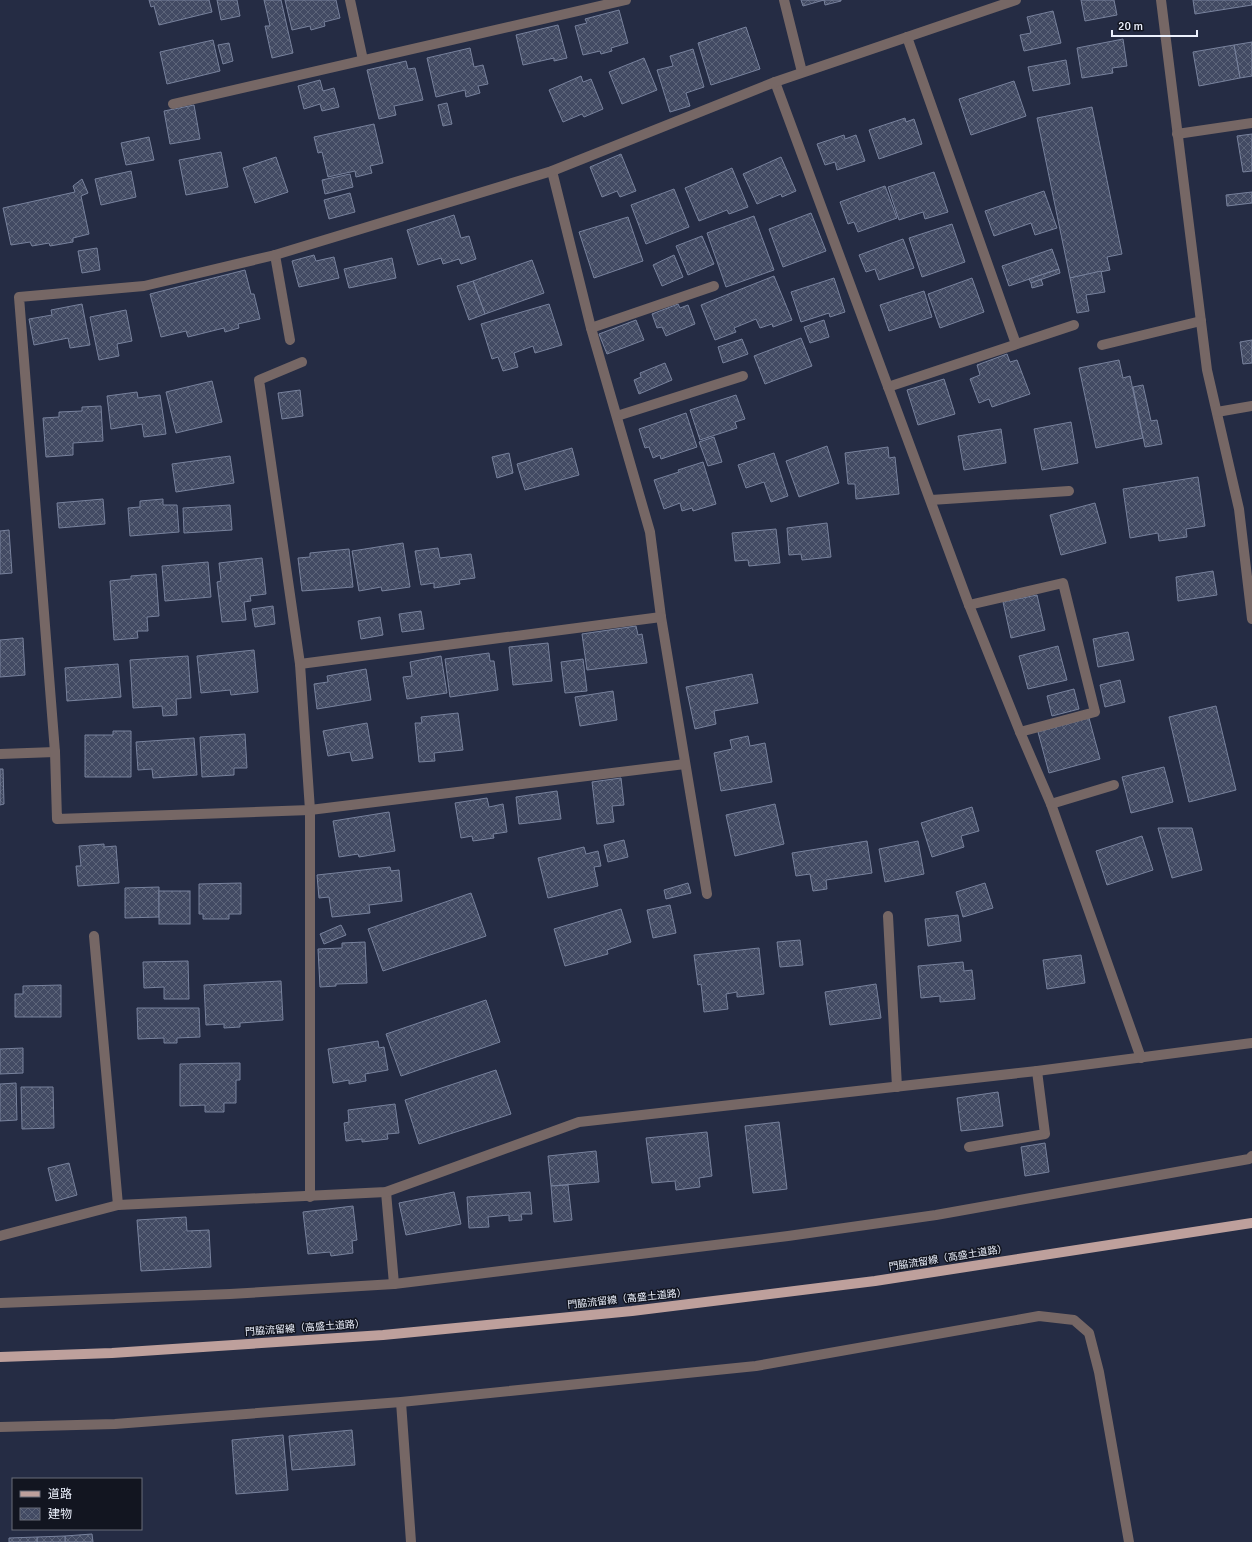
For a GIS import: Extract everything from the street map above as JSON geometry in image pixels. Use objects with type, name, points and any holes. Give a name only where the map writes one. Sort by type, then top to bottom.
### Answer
[{"type":"main road","name":"門脇流留線（高盛土道路）","points":[[0,1357],[112,1353],[376,1336],[632,1311],[875,1281],[1252,1223]]},
{"type":"street","points":[[350,0],[363,60]]},
{"type":"street","points":[[784,0],[802,72]]},
{"type":"street","points":[[685,764],[310,810],[57,819],[55,752],[19,297],[144,286],[275,255],[552,171],[802,72],[1016,0]]},
{"type":"street","points":[[1161,0],[1206,370],[1239,509],[1250,589],[1252,619]]},
{"type":"street","points":[[173,104],[620,1]]},
{"type":"street","points":[[907,37],[1016,344]]},
{"type":"street","points":[[775,82],[969,604],[1020,732],[1051,804],[1141,1058]]},
{"type":"street","points":[[1177,134],[1252,123]]},
{"type":"street","points":[[552,171],[591,328],[650,532],[661,617],[707,894]]},
{"type":"street","points":[[275,255],[290,340]]},
{"type":"street","points":[[591,328],[714,286]]},
{"type":"street","points":[[1102,344],[1201,321]]},
{"type":"street","points":[[888,386],[1074,325]]},
{"type":"street","points":[[302,362],[259,380],[300,664],[310,810],[310,1197]]},
{"type":"street","points":[[617,416],[743,376]]},
{"type":"street","points":[[1216,412],[1252,406]]},
{"type":"street","points":[[931,500],[1069,491]]},
{"type":"street","points":[[969,604],[1063,583],[1095,712],[1020,732]]},
{"type":"street","points":[[300,664],[661,617]]},
{"type":"street","points":[[0,754],[55,752]]},
{"type":"street","points":[[1051,804],[1114,785]]},
{"type":"street","points":[[888,916],[897,1087]]},
{"type":"street","points":[[94,936],[118,1205]]},
{"type":"street","points":[[0,1236],[118,1205],[310,1197],[386,1192],[579,1122],[1037,1071],[1252,1043]]},
{"type":"street","points":[[969,1147],[1045,1134],[1037,1071]]},
{"type":"street","points":[[0,1303],[230,1294],[394,1284],[788,1236],[928,1216],[1249,1159],[1252,1156]]},
{"type":"street","points":[[386,1192],[394,1284]]},
{"type":"street","points":[[0,1426],[115,1424],[401,1402],[756,1366],[1039,1316],[1074,1320],[1089,1333],[1097,1366],[1129,1542]]},
{"type":"street","points":[[401,1402],[411,1542]]},
{"type":"building","points":[[149,0],[209,0],[212,12],[159,25],[154,6],[151,7]]},
{"type":"building","points":[[217,0],[237,0],[240,16],[221,20]]},
{"type":"building","points":[[264,0],[281,0],[293,53],[272,58],[265,26],[270,26]]},
{"type":"building","points":[[285,0],[336,0],[340,18],[324,22],[325,26],[311,30],[310,26],[292,30]]},
{"type":"building","points":[[801,0],[824,0],[803,6]]},
{"type":"building","points":[[824,0],[841,0],[841,1],[825,5]]},
{"type":"building","points":[[1081,0],[1114,0],[1117,15],[1085,21]]},
{"type":"building","points":[[1193,0],[1252,0],[1252,5],[1195,14]]},
{"type":"building","points":[[619,10],[628,43],[611,48],[612,51],[601,54],[600,51],[583,55],[575,26],[587,23],[585,19]]},
{"type":"building","points":[[1053,11],[1061,43],[1024,51],[1020,35],[1031,33],[1027,17]]},
{"type":"building","points":[[558,25],[567,58],[554,61],[554,58],[523,65],[516,35]]},
{"type":"building","points":[[746,27],[760,69],[711,85],[698,43]]},
{"type":"building","points":[[1123,39],[1127,66],[1112,68],[1113,73],[1082,78],[1077,48]]},
{"type":"building","points":[[213,40],[220,71],[167,84],[160,52]]},
{"type":"building","points":[[1252,42],[1252,76],[1240,78],[1234,45]]},
{"type":"building","points":[[229,43],[233,61],[223,64],[218,45]]},
{"type":"building","points":[[1234,45],[1240,78],[1199,86],[1193,52]]},
{"type":"building","points":[[470,48],[474,67],[483,65],[488,84],[478,86],[480,93],[466,97],[465,90],[436,97],[427,58]]},
{"type":"building","points":[[693,49],[704,87],[686,93],[690,106],[670,112],[657,70],[673,66],[670,56]]},
{"type":"building","points":[[644,58],[657,90],[622,104],[609,72]]},
{"type":"building","points":[[1066,60],[1070,84],[1033,91],[1028,67]]},
{"type":"building","points":[[406,61],[408,69],[415,68],[423,100],[394,106],[396,115],[379,119],[367,70]]},
{"type":"building","points":[[581,76],[583,82],[591,79],[603,109],[584,117],[582,114],[563,122],[549,90]]},
{"type":"building","points":[[320,80],[323,91],[334,88],[339,107],[322,111],[320,104],[304,109],[298,86]]},
{"type":"building","points":[[1014,81],[1026,116],[971,135],[959,99]]},
{"type":"building","points":[[447,103],[452,124],[443,126],[438,105]]},
{"type":"building","points":[[194,105],[200,139],[170,144],[164,111]]},
{"type":"building","points":[[1092,107],[1122,254],[1107,257],[1110,270],[1070,278],[1037,118]]},
{"type":"building","points":[[905,118],[906,122],[914,119],[922,144],[879,159],[869,130]]},
{"type":"building","points":[[374,124],[383,163],[370,166],[372,173],[356,177],[355,171],[328,177],[322,152],[318,153],[314,137]]},
{"type":"building","points":[[1252,134],[1252,171],[1243,172],[1237,136]]},
{"type":"building","points":[[844,135],[845,139],[856,135],[865,161],[837,170],[835,162],[825,165],[817,144]]},
{"type":"building","points":[[149,137],[154,160],[126,165],[121,143]]},
{"type":"building","points":[[221,152],[228,187],[186,195],[179,160]]},
{"type":"building","points":[[621,154],[636,191],[620,197],[617,191],[602,197],[590,167]]},
{"type":"building","points":[[276,157],[288,192],[255,203],[243,168]]},
{"type":"building","points":[[781,157],[796,191],[782,197],[781,194],[757,204],[743,174]]},
{"type":"building","points":[[732,168],[748,207],[729,214],[727,210],[699,221],[685,188]]},
{"type":"building","points":[[131,171],[136,197],[101,205],[95,179]]},
{"type":"building","points":[[934,172],[948,212],[925,219],[923,212],[899,220],[888,187]]},
{"type":"building","points":[[350,174],[353,187],[325,194],[322,180]]},
{"type":"building","points":[[82,179],[88,193],[81,196],[89,234],[73,238],[73,242],[50,246],[49,243],[32,246],[30,242],[11,245],[3,208],[75,192],[73,186]]},
{"type":"building","points":[[885,186],[897,218],[858,232],[854,222],[848,224],[840,202]]},
{"type":"building","points":[[674,189],[689,227],[646,244],[631,205]]},
{"type":"building","points":[[1044,191],[1057,228],[1035,235],[1031,223],[994,236],[985,211]]},
{"type":"building","points":[[1252,192],[1252,203],[1227,206],[1226,195]]},
{"type":"building","points":[[350,193],[355,212],[329,219],[324,200]]},
{"type":"building","points":[[811,213],[826,251],[783,267],[769,229]]},
{"type":"building","points":[[454,215],[461,238],[469,236],[476,259],[461,264],[459,259],[443,264],[441,258],[418,265],[407,230]]},
{"type":"building","points":[[754,216],[774,270],[726,287],[707,233]]},
{"type":"building","points":[[628,217],[643,261],[594,278],[579,232]]},
{"type":"building","points":[[952,224],[965,262],[922,277],[909,238]]},
{"type":"building","points":[[702,236],[714,264],[688,275],[676,246]]},
{"type":"building","points":[[903,239],[914,268],[879,280],[875,269],[866,272],[859,255]]},
{"type":"building","points":[[97,248],[100,270],[82,273],[78,251]]},
{"type":"building","points":[[1052,249],[1059,269],[1009,286],[1002,266]]},
{"type":"building","points":[[314,255],[316,261],[334,257],[339,278],[299,287],[292,261]]},
{"type":"building","points":[[674,255],[683,277],[662,286],[653,265]]},
{"type":"building","points":[[392,258],[396,278],[349,288],[344,269]]},
{"type":"building","points":[[532,260],[544,293],[485,314],[473,281]]},
{"type":"building","points":[[1059,269],[1060,273],[1031,283],[1029,279]]},
{"type":"building","points":[[245,270],[251,294],[254,294],[260,319],[238,324],[239,328],[225,332],[224,328],[188,337],[186,331],[161,337],[150,294]]},
{"type":"building","points":[[1101,271],[1105,292],[1086,295],[1089,311],[1077,313],[1070,278]]},
{"type":"building","points":[[774,276],[792,320],[773,327],[772,324],[760,328],[756,319],[734,328],[736,332],[715,340],[701,305]]},
{"type":"building","points":[[834,278],[845,312],[830,317],[829,313],[801,322],[791,292]]},
{"type":"building","points":[[972,278],[984,312],[940,328],[928,294]]},
{"type":"building","points":[[1041,279],[1043,285],[1032,288],[1031,283]]},
{"type":"building","points":[[473,281],[485,314],[469,320],[457,286]]},
{"type":"building","points":[[924,291],[932,317],[889,331],[880,305]]},
{"type":"building","points":[[82,304],[90,345],[70,348],[68,338],[34,345],[29,319],[52,315],[51,310]]},
{"type":"building","points":[[549,304],[562,345],[535,353],[533,346],[514,353],[518,367],[503,371],[498,357],[492,359],[481,324]]},
{"type":"building","points":[[678,304],[680,308],[688,305],[695,324],[666,336],[662,327],[657,328],[652,314]]},
{"type":"building","points":[[126,310],[132,341],[117,344],[119,356],[99,360],[90,317]]},
{"type":"building","points":[[636,320],[644,340],[607,354],[599,334]]},
{"type":"building","points":[[824,320],[829,337],[810,343],[804,327]]},
{"type":"building","points":[[801,338],[812,366],[765,384],[754,356]]},
{"type":"building","points":[[742,339],[748,354],[723,363],[718,347]]},
{"type":"building","points":[[1252,340],[1252,363],[1243,364],[1240,342]]},
{"type":"building","points":[[1007,354],[1010,362],[1017,360],[1030,394],[992,407],[989,399],[979,403],[970,379],[980,375],[977,365]]},
{"type":"building","points":[[1119,360],[1123,378],[1130,376],[1143,438],[1096,448],[1079,368]]},
{"type":"building","points":[[665,363],[672,380],[639,394],[634,380],[641,377],[640,373]]},
{"type":"building","points":[[944,379],[955,414],[918,425],[907,390]]},
{"type":"building","points":[[212,381],[222,422],[176,433],[166,392]]},
{"type":"building","points":[[1143,385],[1151,421],[1157,420],[1162,444],[1145,447],[1133,387]]},
{"type":"building","points":[[300,390],[303,416],[282,419],[278,393]]},
{"type":"building","points":[[137,392],[138,398],[160,395],[166,434],[144,437],[142,424],[111,429],[107,396]]},
{"type":"building","points":[[736,395],[745,419],[735,422],[737,428],[700,440],[690,410]]},
{"type":"building","points":[[101,406],[103,441],[73,443],[73,455],[46,457],[43,418],[59,417],[59,412],[82,411],[82,407]]},
{"type":"building","points":[[686,413],[697,447],[661,459],[660,455],[653,458],[649,447],[645,448],[639,429]]},
{"type":"building","points":[[1071,422],[1078,463],[1042,470],[1034,429]]},
{"type":"building","points":[[1001,429],[1006,463],[964,470],[958,436]]},
{"type":"building","points":[[714,437],[722,462],[708,466],[699,442]]},
{"type":"building","points":[[827,446],[839,483],[799,497],[786,461]]},
{"type":"building","points":[[888,447],[889,458],[895,457],[899,494],[856,499],[855,484],[848,484],[845,453]]},
{"type":"building","points":[[572,448],[579,475],[525,490],[517,464]]},
{"type":"building","points":[[509,453],[513,473],[497,478],[492,457]]},
{"type":"building","points":[[774,453],[788,496],[771,502],[764,482],[746,488],[738,465]]},
{"type":"building","points":[[230,456],[234,483],[176,492],[172,464]]},
{"type":"building","points":[[703,462],[716,504],[693,511],[692,508],[682,511],[680,503],[664,509],[654,480]]},
{"type":"building","points":[[1198,477],[1205,526],[1186,529],[1187,537],[1159,541],[1158,533],[1130,538],[1123,489]]},
{"type":"building","points":[[103,499],[105,524],[59,528],[57,503]]},
{"type":"building","points":[[163,499],[163,505],[177,505],[179,532],[130,536],[128,508],[140,507],[140,501]]},
{"type":"building","points":[[1095,503],[1106,543],[1061,555],[1050,515]]},
{"type":"building","points":[[230,505],[232,530],[184,533],[183,508]]},
{"type":"building","points":[[827,523],[831,557],[802,560],[801,554],[789,555],[787,528]]},
{"type":"building","points":[[776,529],[780,563],[749,566],[748,560],[735,561],[732,533]]},
{"type":"building","points":[[9,530],[12,573],[0,574],[0,531]]},
{"type":"building","points":[[403,543],[410,587],[382,591],[381,587],[359,591],[352,551]]},
{"type":"building","points":[[438,548],[440,558],[471,554],[475,578],[459,580],[460,584],[434,588],[434,583],[421,585],[415,551]]},
{"type":"building","points":[[349,549],[353,587],[302,591],[298,558],[310,557],[310,553]]},
{"type":"building","points":[[262,558],[266,594],[250,596],[251,601],[244,602],[246,620],[222,622],[217,582],[221,581],[219,563]]},
{"type":"building","points":[[208,562],[211,597],[165,601],[162,566]]},
{"type":"building","points":[[1213,571],[1217,595],[1178,601],[1176,577]]},
{"type":"building","points":[[156,574],[159,616],[147,617],[148,631],[137,631],[138,638],[114,640],[110,581],[131,579],[131,576]]},
{"type":"building","points":[[1037,595],[1045,630],[1011,638],[1003,602]]},
{"type":"building","points":[[273,606],[275,624],[255,627],[252,609]]},
{"type":"building","points":[[421,611],[424,629],[402,632],[399,614]]},
{"type":"building","points":[[380,617],[383,635],[361,639],[358,621]]},
{"type":"building","points":[[636,626],[638,635],[642,634],[647,663],[587,670],[582,634]]},
{"type":"building","points":[[1128,632],[1134,660],[1098,667],[1093,639]]},
{"type":"building","points":[[23,638],[25,675],[0,677],[0,640]]},
{"type":"building","points":[[548,643],[552,681],[513,685],[509,647]]},
{"type":"building","points":[[1058,646],[1067,680],[1028,689],[1019,656]]},
{"type":"building","points":[[254,650],[258,692],[231,695],[230,690],[201,693],[197,656]]},
{"type":"building","points":[[489,653],[490,661],[494,661],[498,690],[450,697],[445,659]]},
{"type":"building","points":[[188,656],[191,698],[176,699],[177,715],[163,716],[162,706],[133,708],[130,660]]},
{"type":"building","points":[[441,656],[447,693],[407,699],[403,677],[412,676],[410,662]]},
{"type":"building","points":[[583,659],[587,691],[565,693],[561,662]]},
{"type":"building","points":[[118,664],[121,697],[67,701],[65,668]]},
{"type":"building","points":[[366,669],[371,700],[317,709],[314,684],[328,682],[327,676]]},
{"type":"building","points":[[752,674],[758,703],[714,711],[716,724],[695,729],[686,687]]},
{"type":"building","points":[[1120,680],[1125,702],[1105,707],[1100,685]]},
{"type":"building","points":[[1074,689],[1079,709],[1052,716],[1047,696]]},
{"type":"building","points":[[613,691],[617,720],[580,726],[575,697]]},
{"type":"building","points":[[1216,706],[1236,790],[1189,802],[1169,717]]},
{"type":"building","points":[[458,713],[463,750],[434,753],[435,761],[419,762],[415,723],[422,723],[421,717]]},
{"type":"building","points":[[1089,718],[1100,759],[1049,773],[1038,732]]},
{"type":"building","points":[[367,723],[373,758],[352,761],[350,752],[328,756],[323,731]]},
{"type":"building","points":[[113,731],[131,731],[131,777],[85,777],[85,735],[113,735]]},
{"type":"building","points":[[245,734],[247,768],[234,768],[234,775],[202,777],[200,737]]},
{"type":"building","points":[[748,736],[750,746],[765,743],[772,782],[721,791],[714,753],[732,749],[730,740]]},
{"type":"building","points":[[194,738],[197,775],[153,778],[152,769],[138,770],[136,742]]},
{"type":"building","points":[[1164,767],[1173,802],[1131,813],[1122,777]]},
{"type":"building","points":[[0,769],[3,769],[4,804],[0,805]]},
{"type":"building","points":[[621,778],[624,805],[612,806],[614,822],[597,824],[592,782]]},
{"type":"building","points":[[557,791],[561,819],[519,824],[516,797]]},
{"type":"building","points":[[487,798],[489,807],[503,804],[507,832],[493,834],[494,838],[473,841],[472,836],[461,838],[455,803]]},
{"type":"building","points":[[775,804],[784,844],[735,856],[726,815]]},
{"type":"building","points":[[972,807],[979,831],[961,836],[964,847],[932,857],[921,823]]},
{"type":"building","points":[[389,812],[395,851],[359,857],[358,854],[339,857],[333,821]]},
{"type":"building","points":[[1158,828],[1192,828],[1202,870],[1172,878]]},
{"type":"building","points":[[1142,836],[1153,870],[1107,885],[1096,851]]},
{"type":"building","points":[[624,840],[628,857],[608,862],[604,845]]},
{"type":"building","points":[[867,841],[872,873],[826,880],[827,889],[813,891],[810,874],[796,876],[792,853]]},
{"type":"building","points":[[918,841],[924,874],[885,882],[879,849]]},
{"type":"building","points":[[104,844],[104,847],[116,846],[119,883],[78,886],[76,866],[81,866],[79,846]]},
{"type":"building","points":[[584,847],[586,854],[598,851],[601,866],[594,867],[598,886],[548,898],[538,858]]},
{"type":"building","points":[[390,867],[391,871],[399,870],[402,901],[369,905],[370,913],[332,917],[329,897],[319,898],[317,875]]},
{"type":"building","points":[[241,883],[241,914],[229,914],[229,919],[203,919],[203,914],[199,914],[199,884]]},
{"type":"building","points":[[688,883],[691,893],[666,899],[664,890]]},
{"type":"building","points":[[985,883],[993,908],[963,917],[956,892]]},
{"type":"building","points":[[159,887],[159,917],[125,918],[125,888]]},
{"type":"building","points":[[159,891],[190,891],[190,924],[159,924]]},
{"type":"building","points":[[471,893],[486,936],[383,971],[368,929]]},
{"type":"building","points":[[670,905],[676,933],[653,938],[647,910]]},
{"type":"building","points":[[621,909],[631,942],[607,950],[608,954],[565,966],[554,929]]},
{"type":"building","points":[[958,915],[961,941],[928,946],[925,919]]},
{"type":"building","points":[[341,925],[346,935],[324,944],[320,934]]},
{"type":"building","points":[[800,940],[803,965],[780,967],[777,942]]},
{"type":"building","points":[[365,942],[367,983],[336,984],[336,986],[320,987],[318,949],[342,948],[342,943]]},
{"type":"building","points":[[759,948],[764,994],[737,997],[737,992],[726,994],[728,1009],[704,1012],[701,984],[698,985],[694,955]]},
{"type":"building","points":[[1081,955],[1085,983],[1047,989],[1043,960]]},
{"type":"building","points":[[188,961],[189,999],[164,999],[164,987],[144,988],[143,962]]},
{"type":"building","points":[[963,962],[964,971],[972,970],[975,999],[940,1002],[940,996],[921,998],[918,966]]},
{"type":"building","points":[[281,981],[283,1020],[240,1023],[240,1027],[224,1028],[224,1024],[206,1025],[204,985]]},
{"type":"building","points":[[876,984],[881,1018],[830,1025],[825,992]]},
{"type":"building","points":[[61,985],[61,1017],[15,1017],[15,994],[23,994],[23,986]]},
{"type":"building","points":[[486,1000],[500,1042],[401,1076],[386,1034]]},
{"type":"building","points":[[137,1008],[199,1008],[200,1037],[177,1038],[177,1043],[164,1043],[164,1038],[138,1039]]},
{"type":"building","points":[[378,1041],[379,1048],[384,1047],[388,1070],[365,1074],[366,1081],[349,1084],[349,1080],[333,1083],[328,1049]]},
{"type":"building","points":[[23,1048],[23,1073],[0,1074],[0,1049]]},
{"type":"building","points":[[240,1063],[240,1080],[236,1080],[236,1103],[224,1103],[224,1112],[205,1112],[205,1105],[180,1106],[180,1064]]},
{"type":"building","points":[[496,1070],[511,1114],[419,1144],[405,1100]]},
{"type":"building","points":[[16,1083],[17,1120],[0,1121],[0,1084]]},
{"type":"building","points":[[21,1087],[53,1087],[54,1128],[22,1129]]},
{"type":"building","points":[[998,1092],[1003,1126],[961,1131],[957,1098]]},
{"type":"building","points":[[395,1104],[399,1133],[387,1134],[388,1139],[362,1142],[362,1139],[346,1141],[344,1123],[349,1122],[348,1110]]},
{"type":"building","points":[[779,1122],[787,1189],[753,1193],[745,1126]]},
{"type":"building","points":[[707,1132],[712,1176],[699,1178],[700,1187],[676,1190],[675,1181],[652,1183],[646,1138]]},
{"type":"building","points":[[1045,1143],[1049,1172],[1025,1176],[1021,1147]]},
{"type":"building","points":[[596,1151],[599,1182],[551,1186],[548,1156]]},
{"type":"building","points":[[69,1163],[77,1195],[56,1201],[48,1168]]},
{"type":"building","points":[[568,1185],[572,1220],[554,1222],[551,1186]]},
{"type":"building","points":[[454,1192],[461,1224],[406,1235],[399,1203]]},
{"type":"building","points":[[530,1192],[532,1214],[521,1214],[522,1220],[509,1221],[509,1215],[488,1217],[489,1227],[469,1228],[467,1197]]},
{"type":"building","points":[[353,1206],[357,1240],[352,1241],[353,1253],[331,1256],[330,1252],[308,1254],[303,1212]]},
{"type":"building","points":[[186,1217],[187,1231],[209,1230],[211,1267],[141,1271],[137,1220]]},
{"type":"building","points":[[352,1430],[355,1465],[292,1470],[289,1436]]},
{"type":"building","points":[[283,1435],[288,1490],[236,1494],[232,1440]]},
{"type":"building","points":[[92,1534],[93,1542],[65,1542],[65,1536]]},
{"type":"building","points":[[65,1536],[65,1542],[37,1542],[37,1537]]},
{"type":"building","points":[[37,1537],[37,1542],[9,1542],[9,1538]]}]
